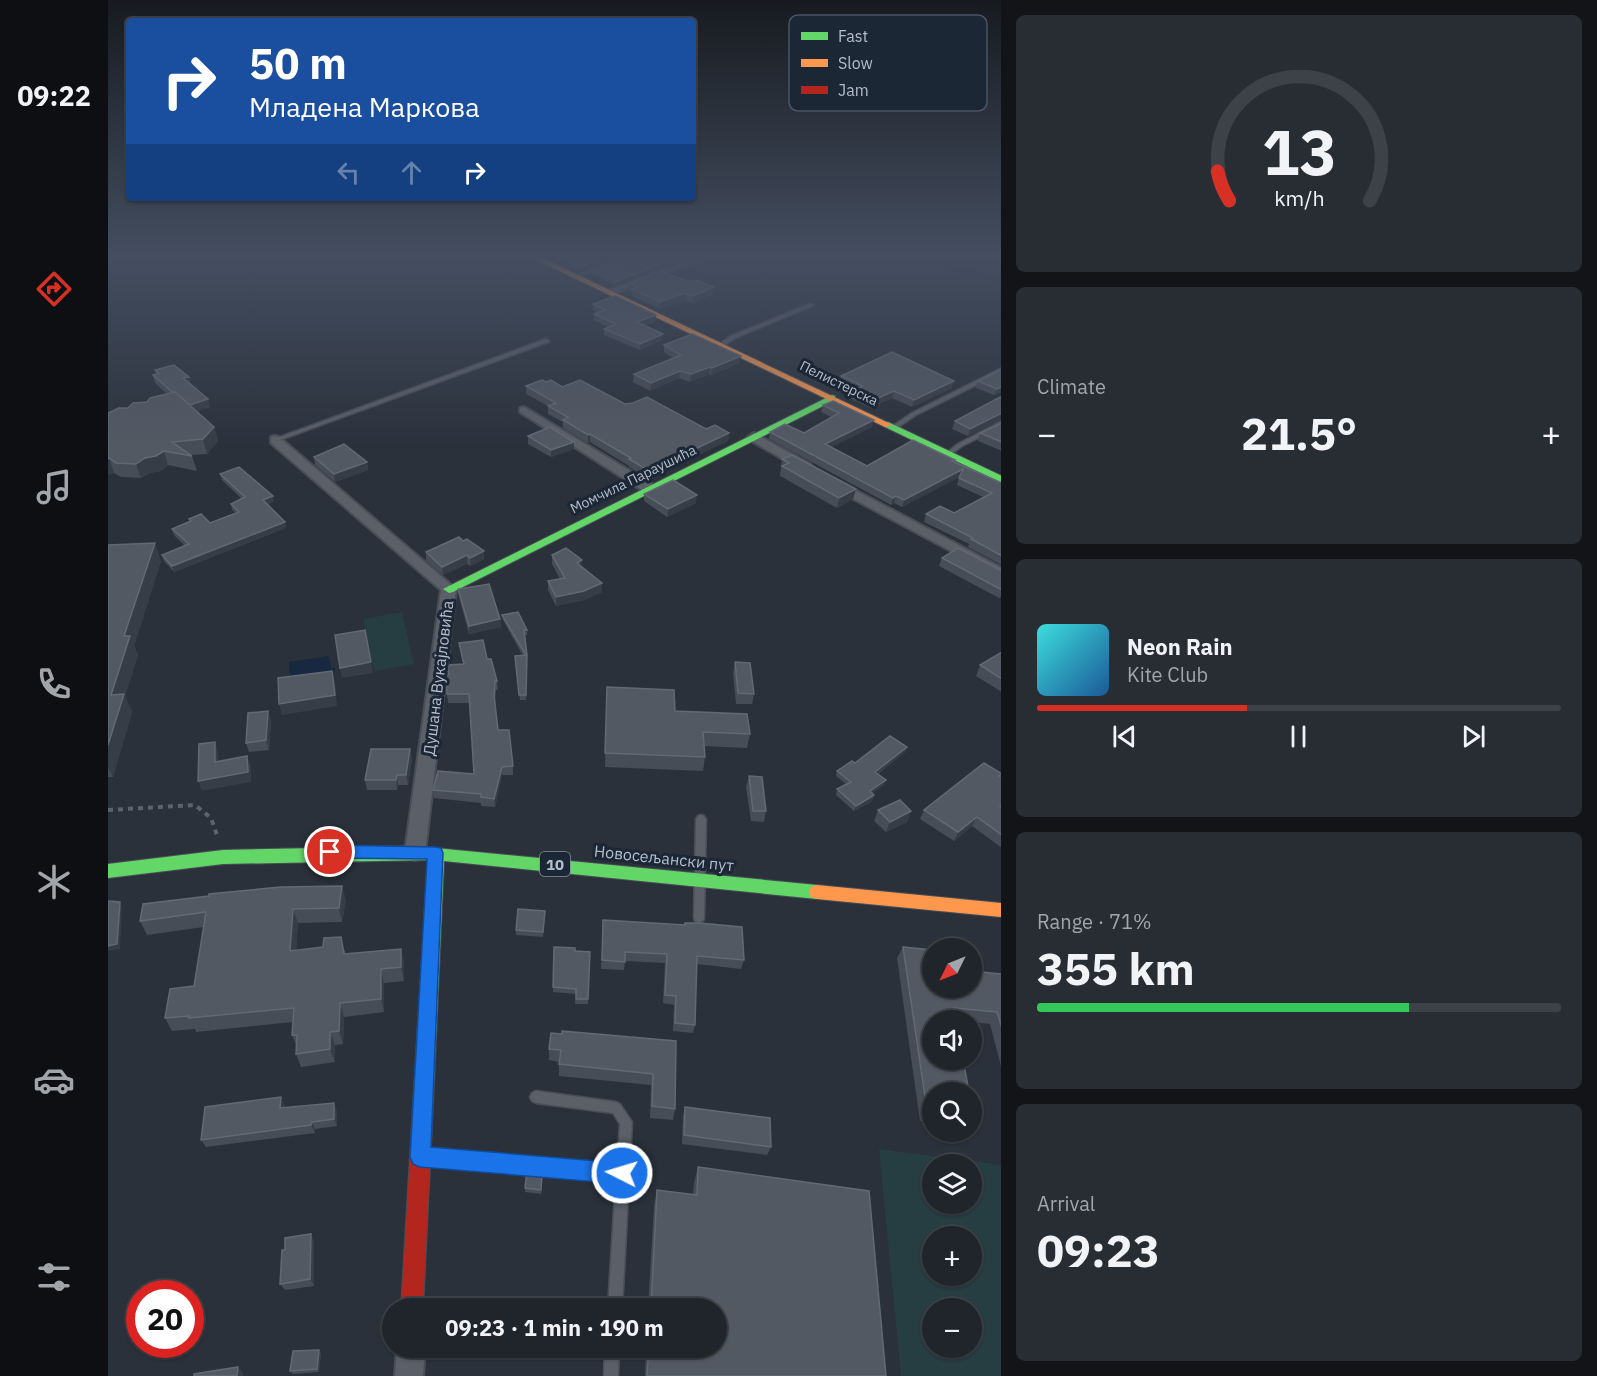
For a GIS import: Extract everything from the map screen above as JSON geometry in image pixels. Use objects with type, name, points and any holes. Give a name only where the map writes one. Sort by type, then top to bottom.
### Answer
[{"type":"street","name":"Пелистерска","points":[[669,320],[1001,480]]},
{"type":"street","name":"Момчила Параушића","points":[[449,589],[832,398]]},
{"type":"street","points":[[524,410],[651,489]]},
{"type":"street","points":[[754,437],[1001,573]]},
{"type":"street","name":"Душана Вукајловића","points":[[275,440],[449,589],[415,852]]},
{"type":"street","name":"Новосељански пут","points":[[108,871],[221,857],[330,852],[415,852],[1001,909]]},
{"type":"street","points":[[413,1298],[435,853]]},
{"type":"street","points":[[409,1376],[410,1358]]},
{"type":"lane","points":[[721,345],[733,337],[774,320]]},
{"type":"lane","points":[[275,440],[546,341]]},
{"type":"lane","points":[[893,428],[914,414],[1001,370]]},
{"type":"lane","points":[[948,454],[960,445],[1001,424]]},
{"type":"lane","points":[[699,918],[698,878],[701,819]]},
{"type":"lane","points":[[536,1097],[616,1108],[626,1122],[616,1298]]},
{"type":"lane","points":[[420,1157],[622,1173]]},
{"type":"lane","points":[[611,1376],[612,1358]]},
{"type":"path","points":[[108,810],[195,805],[206,809],[215,824],[221,857]]},
{"type":"green space","points":[[402,612],[414,664],[374,671],[363,619]]},
{"type":"green space","points":[[879,1149],[922,1155],[922,1214],[982,1214],[982,1163],[1001,1165],[1001,1376],[901,1376]]},
{"type":"water","points":[[329,656],[331,668],[335,668],[335,671],[290,678],[289,662]]},
{"type":"building","points":[[608,320],[642,320],[637,322],[663,334],[640,344],[604,329],[616,324]]},
{"type":"building","points":[[692,334],[741,356],[691,374],[680,371],[651,383],[634,374],[681,355],[664,345]]},
{"type":"building","points":[[892,352],[954,381],[914,400],[894,391],[872,401],[851,392],[863,386],[841,376]]},
{"type":"building","points":[[174,365],[189,377],[183,378],[208,399],[190,405],[153,375],[159,373],[155,370]]},
{"type":"building","points":[[1001,370],[1001,387],[997,389],[978,381]]},
{"type":"building","points":[[542,380],[546,382],[551,380],[562,387],[580,380],[625,404],[647,397],[706,429],[715,425],[729,433],[649,471],[629,459],[631,458],[563,420],[568,417],[548,406],[556,403],[526,386]]},
{"type":"building","points":[[175,392],[214,427],[203,439],[172,442],[192,456],[164,451],[136,464],[116,463],[108,459],[108,413],[119,408],[128,408],[133,403],[147,402],[150,398]]},
{"type":"building","points":[[1001,397],[1001,414],[970,429],[955,421]]},
{"type":"building","points":[[833,401],[874,420],[825,444],[867,466],[913,440],[955,460],[952,461],[1001,483],[1001,555],[926,514],[940,506],[954,513],[992,493],[959,478],[963,469],[904,500],[896,496],[893,498],[770,432],[785,424],[804,433],[839,413],[823,405]]},
{"type":"building","points":[[1001,423],[1001,442],[980,433]]},
{"type":"building","points":[[550,427],[574,442],[551,450],[528,436]]},
{"type":"building","points":[[344,444],[367,462],[334,474],[314,457]]},
{"type":"building","points":[[792,455],[856,489],[839,498],[782,466],[789,463],[782,459]]},
{"type":"building","points":[[239,467],[273,496],[263,500],[285,522],[172,566],[162,555],[189,544],[172,529],[201,514],[210,523],[239,512],[231,504],[245,497],[220,474]]},
{"type":"building","points":[[673,480],[697,495],[668,509],[644,494]]},
{"type":"building","points":[[459,537],[463,541],[467,539],[484,551],[470,558],[467,555],[442,567],[426,552]]},
{"type":"building","points":[[155,543],[124,636],[130,636],[111,695],[124,694],[108,745],[108,545]]},
{"type":"building","points":[[566,548],[582,560],[577,563],[602,583],[584,591],[556,597],[548,581],[565,578],[552,555]]},
{"type":"building","points":[[958,548],[1001,570],[1001,589],[942,558]]},
{"type":"building","points":[[489,584],[500,619],[469,626],[458,589]]},
{"type":"building","points":[[518,612],[527,630],[524,630],[527,655],[526,695],[519,695],[515,656],[526,655],[502,615]]},
{"type":"building","points":[[365,630],[371,662],[340,668],[335,635]]},
{"type":"building","points":[[483,640],[487,659],[491,659],[497,681],[495,681],[494,695],[498,730],[509,730],[513,766],[502,767],[494,799],[481,797],[481,794],[433,790],[438,771],[474,774],[469,694],[447,694],[446,675],[449,675],[448,665],[464,664],[459,643]]},
{"type":"building","points":[[1001,653],[1001,678],[980,665]]},
{"type":"building","points":[[735,662],[750,663],[754,694],[738,693]]},
{"type":"building","points":[[332,671],[335,695],[279,704],[278,678]]},
{"type":"building","points":[[607,687],[674,690],[675,711],[747,714],[750,734],[703,732],[705,757],[605,753]]},
{"type":"building","points":[[268,711],[266,740],[246,743],[248,713]]},
{"type":"building","points":[[890,736],[907,747],[875,772],[886,780],[870,791],[874,795],[856,806],[837,789],[851,782],[837,771],[852,761],[855,763]]},
{"type":"building","points":[[215,742],[215,762],[247,756],[248,772],[198,781],[199,744]]},
{"type":"building","points":[[371,749],[410,749],[406,775],[397,775],[396,780],[365,780]]},
{"type":"building","points":[[984,763],[1001,773],[999,776],[1001,777],[1001,834],[977,817],[958,832],[924,810]]},
{"type":"building","points":[[749,776],[762,777],[766,811],[753,811]]},
{"type":"building","points":[[900,800],[911,811],[890,822],[878,810]]},
{"type":"building","points":[[342,886],[339,908],[293,909],[290,951],[323,947],[324,938],[341,937],[344,954],[401,949],[401,967],[381,969],[381,999],[340,1003],[339,1031],[330,1032],[330,1049],[296,1054],[297,1035],[292,1035],[294,1008],[189,1018],[189,1016],[165,1018],[170,989],[194,986],[206,912],[140,921],[143,904],[209,896],[209,894],[281,887]]},
{"type":"building","points":[[108,901],[120,902],[117,944],[108,946]]},
{"type":"building","points":[[518,909],[545,911],[543,932],[516,930]]},
{"type":"building","points":[[603,920],[685,925],[685,923],[699,923],[742,927],[744,960],[697,956],[695,1025],[675,1023],[676,996],[665,995],[667,954],[625,952],[625,962],[602,960]]},
{"type":"building","points":[[554,947],[575,948],[575,951],[590,952],[588,999],[576,999],[576,989],[553,987]]},
{"type":"building","points":[[903,947],[922,949],[922,998],[982,998],[982,972],[1001,974],[1001,1025],[997,1012],[954,1008],[954,1010],[922,1010],[922,1070],[965,1070],[967,1082],[923,1082]]},
{"type":"building","points":[[562,1031],[676,1041],[675,1109],[652,1106],[653,1074],[559,1064],[561,1050],[549,1049],[551,1033],[562,1034]]},
{"type":"building","points":[[281,1097],[280,1108],[334,1103],[334,1119],[312,1122],[311,1125],[201,1140],[205,1107]]},
{"type":"building","points":[[685,1107],[770,1118],[771,1147],[684,1135]]},
{"type":"building","points":[[698,1167],[869,1191],[886,1376],[647,1376],[648,1358],[727,1358],[727,1298],[652,1298],[657,1190],[697,1195]]},
{"type":"building","points":[[527,1170],[542,1171],[541,1190],[525,1188]]},
{"type":"building","points":[[311,1234],[310,1279],[280,1284],[285,1238]]},
{"type":"building","points":[[319,1350],[317,1369],[290,1371],[293,1351]]},
{"type":"building","points":[[238,1367],[237,1376],[194,1376],[194,1374]]},
{"type":"traffic: fast","points":[[449,589],[832,398]]},
{"type":"traffic: fast","points":[[888,425],[1001,480]]},
{"type":"traffic: fast","points":[[108,871],[223,857],[415,852],[817,892]]},
{"type":"traffic: fast","points":[[423,1105],[436,853]]},
{"type":"traffic: slow","points":[[667,320],[888,425]]},
{"type":"traffic: slow","points":[[817,892],[1001,910]]},
{"type":"traffic: jam","points":[[413,1298],[423,1105]]},
{"type":"route","points":[[330,852],[435,853],[420,1157],[622,1173]]}]
